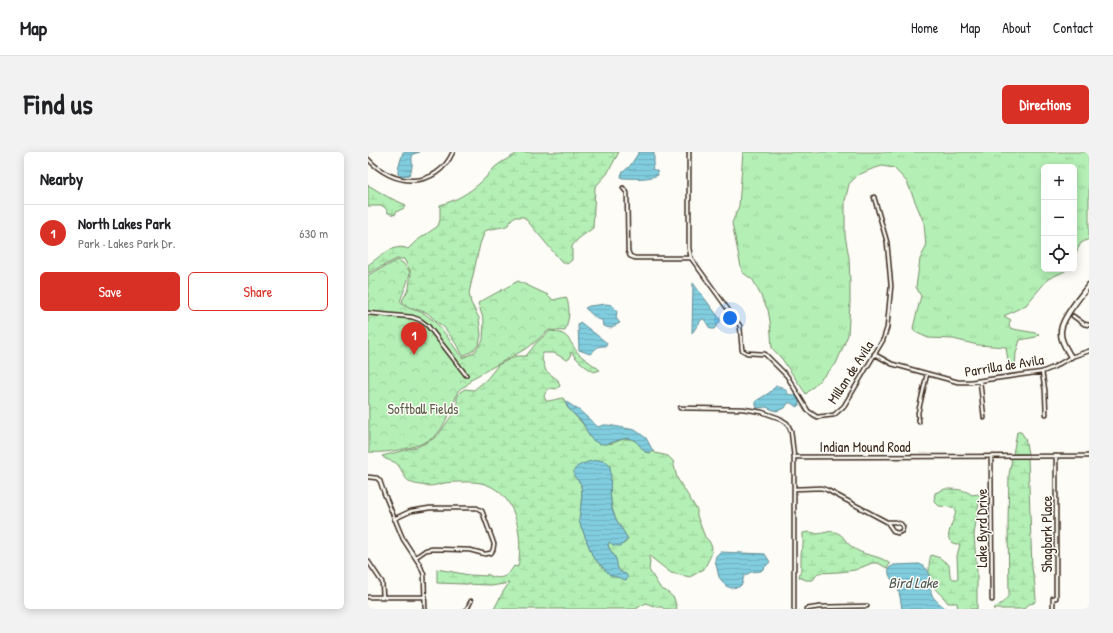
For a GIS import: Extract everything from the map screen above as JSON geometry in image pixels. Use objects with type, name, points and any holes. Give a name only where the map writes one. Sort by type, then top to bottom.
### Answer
[{"type":"street","points":[[368,159],[385,173],[394,178],[412,180],[429,177],[437,172],[449,160],[453,152]]},
{"type":"street","points":[[623,188],[627,193],[628,251],[630,256],[635,258],[691,258],[689,248],[689,152]]},
{"type":"street","name":"Millan de Avila","points":[[691,258],[740,326],[742,350],[747,353],[765,354],[787,376],[808,411],[817,417],[834,416],[844,406],[883,340],[887,328],[891,286],[887,242],[874,197]]},
{"type":"street","points":[[1071,357],[1060,333],[1062,324],[1089,285]]},
{"type":"street","points":[[368,313],[412,317],[420,320],[428,326],[466,375]]},
{"type":"street","points":[[1073,316],[1084,324],[1089,325]]},
{"type":"street","name":"Parrilla de Avila","points":[[874,354],[892,364],[958,382],[970,382],[1042,372],[1071,357],[1089,351]]},
{"type":"street","points":[[1042,372],[1046,390],[1046,414]]},
{"type":"street","points":[[919,422],[918,413],[927,374]]},
{"type":"street","points":[[980,381],[984,418]]},
{"type":"street","points":[[680,408],[743,409],[762,412],[779,418],[787,423],[791,431],[794,457],[794,609]]},
{"type":"street","name":"Lake Byrd Drive","points":[[991,456],[992,600]]},
{"type":"street","name":"Shagbark Place","points":[[1053,609],[1053,598],[1056,598],[1056,456]]},
{"type":"street","name":"Indian Mound Road","points":[[794,457],[1089,456]]},
{"type":"street","points":[[368,477],[377,478],[380,482],[403,539],[416,557],[424,575],[425,609]]},
{"type":"street","points":[[794,489],[821,488],[827,490],[887,522],[894,532],[898,533],[902,531],[903,527],[901,524],[887,522]]},
{"type":"street","points":[[394,519],[411,511],[430,508],[477,508],[482,511],[494,544],[491,553],[485,554],[470,550],[433,549],[426,550],[416,557]]},
{"type":"street","points":[[368,561],[382,582],[383,597]]},
{"type":"street","points":[[368,597],[425,597]]},
{"type":"street","points":[[467,609],[471,601]]},
{"type":"street","points":[[806,609],[820,607],[867,606]]},
{"type":"green space","points":[[519,152],[619,152],[607,174],[595,187],[593,228],[578,239],[572,246],[572,260],[567,264],[561,261],[524,217],[514,217],[506,226],[485,231],[480,244],[469,293],[471,303],[479,318],[481,335],[479,344],[474,350],[463,356],[444,327],[428,313],[409,307],[402,301],[409,288],[411,273],[404,259],[397,259],[368,273],[368,265],[392,249],[403,247],[408,249],[415,242],[438,226],[440,220],[440,205],[456,199],[476,187],[495,167]]},
{"type":"green space","points":[[743,152],[1089,152],[1089,239],[1081,243],[1077,250],[1077,164],[1041,164],[1041,272],[1063,272],[1048,279],[1026,305],[1004,316],[1011,320],[1009,323],[1010,328],[1039,334],[1036,337],[1020,340],[1016,353],[1015,369],[1009,369],[1006,347],[978,345],[953,339],[928,338],[915,332],[913,328],[921,296],[916,287],[920,259],[926,247],[924,223],[907,182],[894,168],[882,166],[858,175],[849,184],[845,201],[845,235],[849,258],[850,283],[848,335],[836,364],[806,394],[782,359],[772,348],[768,310],[753,280],[742,272],[732,223],[739,206]]},
{"type":"green space","points":[[368,185],[388,197],[406,205],[404,208],[396,212],[395,215],[388,213],[383,206],[368,206]]},
{"type":"green space","name":"Softball Fields","points":[[398,260],[403,263],[410,272],[400,302],[406,307],[425,314],[433,320],[462,358],[475,352],[483,340],[484,321],[478,303],[518,281],[548,295],[553,300],[566,297],[569,306],[568,318],[565,331],[549,330],[529,347],[471,379],[468,384],[458,391],[443,425],[433,438],[416,446],[395,451],[369,452],[368,275]]},
{"type":"green space","points":[[550,331],[563,334],[581,356],[600,370],[594,372],[579,361],[571,352],[570,358],[567,360],[554,353],[543,353],[542,359],[546,371],[558,380],[560,386],[556,389],[551,388],[547,390],[544,396],[546,401],[563,398],[567,407],[582,423],[589,436],[594,441],[606,444],[623,439],[631,439],[637,442],[645,452],[651,453],[653,451],[655,453],[668,456],[673,461],[677,478],[697,510],[697,516],[705,537],[712,547],[711,555],[704,569],[690,577],[671,573],[648,555],[650,561],[649,570],[661,589],[666,591],[674,598],[677,609],[664,609],[662,607],[656,607],[646,603],[637,609],[494,609],[509,583],[492,586],[437,583],[437,569],[469,575],[487,576],[487,574],[499,578],[506,576],[514,566],[518,567],[520,544],[519,532],[512,510],[507,500],[499,492],[486,484],[449,482],[426,486],[411,483],[408,481],[397,464],[385,459],[382,456],[417,447],[433,439],[439,434],[455,411],[457,398],[460,392],[465,389],[474,390],[487,379],[498,365],[516,356],[526,356],[537,342]],"holes":[[[598,460],[607,462],[611,471],[610,493],[613,512],[628,539],[624,544],[609,542],[608,545],[619,569],[622,572],[617,578],[602,567],[593,557],[579,521],[582,496],[581,484],[574,476],[578,466]]]},
{"type":"green space","points":[[1017,432],[1021,432],[1025,438],[1028,454],[1013,454]]},
{"type":"green space","points":[[1012,458],[1028,458],[1032,569],[1036,599],[1034,603],[1029,604],[1024,609],[993,609],[1004,601],[1009,594],[1009,475]]},
{"type":"green space","points":[[945,489],[959,490],[972,495],[978,494],[981,496],[974,535],[977,572],[977,609],[958,609],[957,603],[948,603],[931,583],[929,567],[931,555],[940,558],[949,565],[950,575],[953,579],[958,579],[957,556],[960,544],[950,541],[949,536],[949,531],[956,510],[951,507],[939,506],[934,501],[935,493]]},
{"type":"green space","points":[[832,531],[842,536],[848,544],[856,550],[886,561],[890,564],[887,568],[878,563],[872,563],[855,570],[818,573],[813,580],[806,580],[799,577],[801,569],[803,533],[810,532],[818,534]]},
{"type":"water","points":[[403,152],[420,152],[413,154],[412,168],[409,175],[402,176],[398,174],[398,169]]},
{"type":"water","points":[[639,152],[654,152],[652,169],[657,171],[658,175],[644,178],[622,178],[622,173],[630,166]]},
{"type":"water","points":[[693,283],[720,319],[720,322],[714,329],[711,329],[704,319],[702,319],[692,333]]},
{"type":"water","points":[[606,304],[612,305],[617,312],[616,318],[620,323],[610,328],[603,326],[602,320],[597,319],[585,308],[589,306]]},
{"type":"water","points":[[580,322],[607,343],[606,346],[598,347],[590,354],[579,350],[578,324]]},
{"type":"water","points":[[776,386],[784,388],[788,394],[795,394],[799,400],[799,406],[797,407],[791,403],[788,403],[785,408],[776,411],[766,407],[757,408],[756,401],[769,393]]},
{"type":"water","points":[[565,401],[580,411],[598,427],[608,425],[635,430],[646,438],[653,451],[645,452],[634,440],[628,438],[605,444],[593,441],[582,422],[570,410]]},
{"type":"water","points":[[598,460],[607,462],[610,467],[610,498],[613,512],[628,539],[621,546],[615,546],[609,542],[608,545],[616,559],[618,570],[626,574],[628,578],[626,580],[610,575],[593,557],[579,521],[582,496],[581,484],[574,476],[574,470],[581,464]]},
{"type":"water","points":[[720,552],[765,554],[770,562],[761,571],[751,572],[744,576],[742,584],[739,587],[731,588],[726,586],[719,577],[715,560],[716,556]]},
{"type":"water","name":"Bird Lake","points":[[919,564],[924,566],[929,573],[933,597],[946,609],[902,609],[898,589],[889,574],[889,568],[894,565]]},
{"type":"place","name":"North Lakes Park","points":[[414,355]]}]
